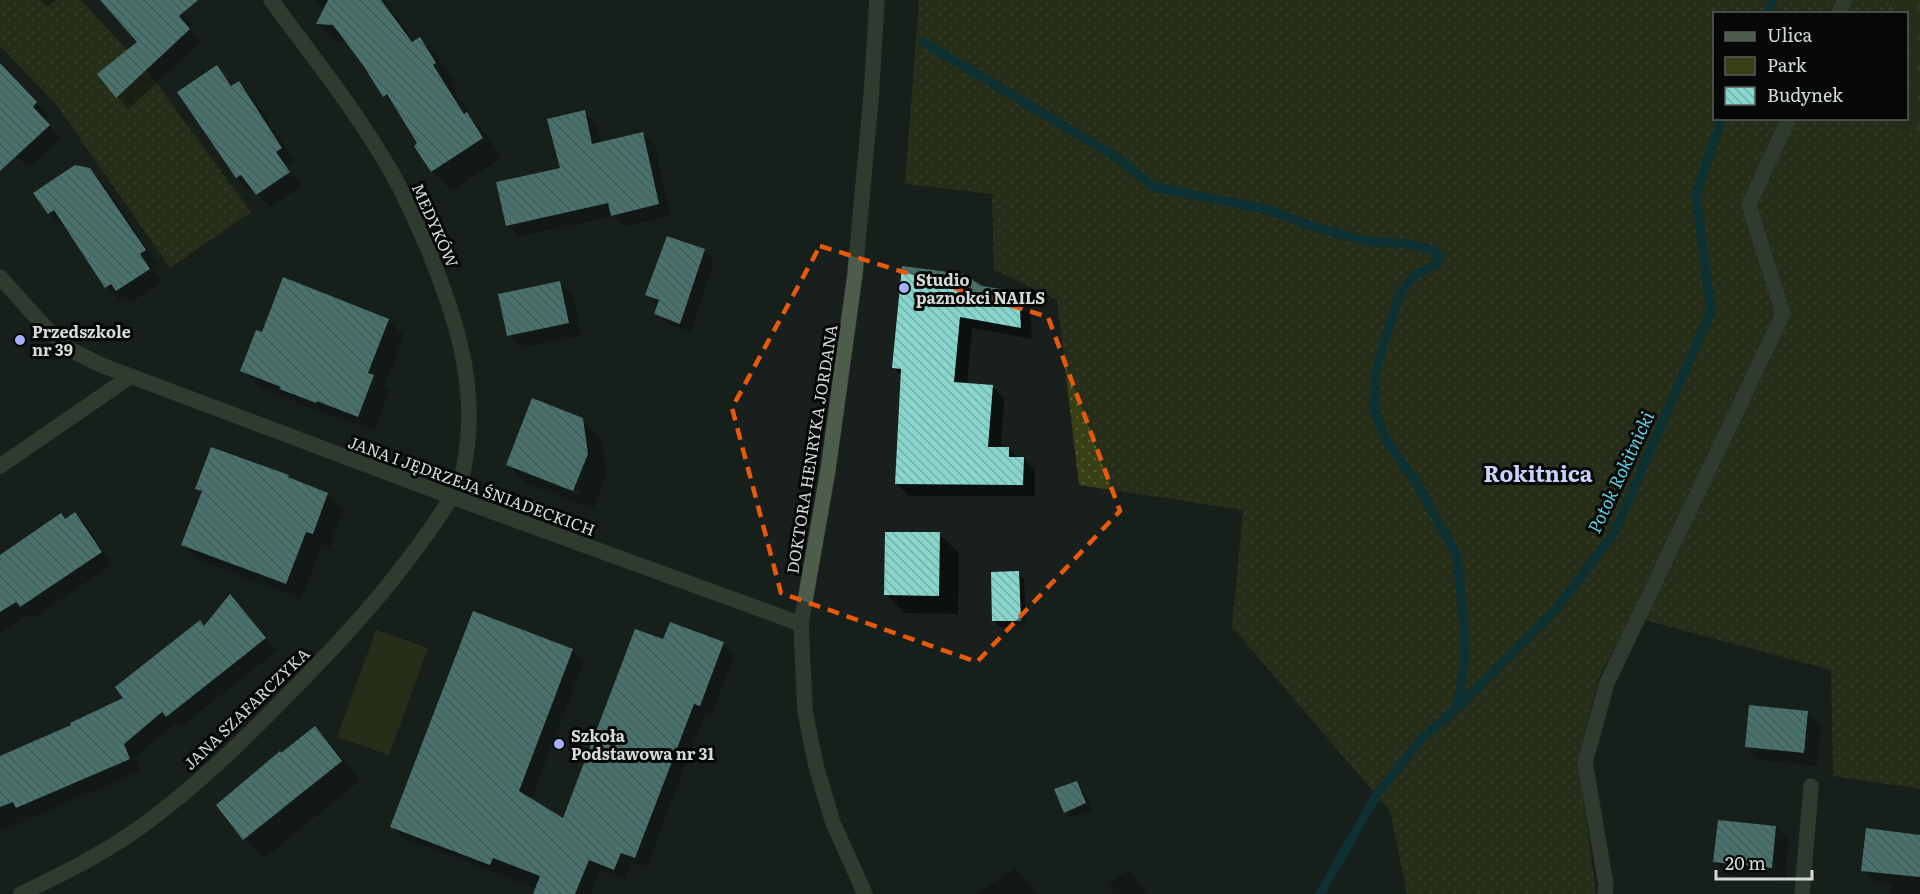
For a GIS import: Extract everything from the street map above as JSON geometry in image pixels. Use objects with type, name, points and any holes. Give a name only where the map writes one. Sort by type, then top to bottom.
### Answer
[{"type":"street","name":"MEDYKÓW","points":[[271,0],[394,176],[436,267],[466,363],[470,405],[463,474],[452,498]]},
{"type":"street","name":"DOKTORA HENRYKA JORDANA","points":[[865,894],[833,823],[816,766],[805,711],[801,624],[828,470],[855,274],[871,98],[877,0]]},
{"type":"street","points":[[1605,894],[1606,885],[1585,762],[1607,683],[1783,314],[1749,205],[1788,120]]},
{"type":"street","name":"JANA I JĘDRZEJA ŚNIADECKICH","points":[[0,277],[44,326],[71,350],[101,365],[452,498],[801,624]]},
{"type":"street","points":[[0,466],[131,376]]},
{"type":"street","name":"JANA SZAFARCZYKA","points":[[21,894],[68,871],[130,834],[184,793],[254,729],[359,621],[408,561],[452,498]]},
{"type":"street","points":[[1802,894],[1811,786]]},
{"type":"highlighted area","points":[[820,246],[1048,317],[1120,511],[977,662],[781,593],[732,408]]},
{"type":"green space","points":[[0,0],[81,0],[152,77],[251,212],[170,268],[56,104],[0,46]]},
{"type":"green space","points":[[919,0],[1891,0],[1888,12],[1713,12],[1713,120],[1896,120],[1903,130],[1920,131],[1920,789],[1833,776],[1831,670],[1633,617],[1600,675],[1578,758],[1596,894],[1407,894],[1390,811],[1232,627],[1243,510],[1079,485],[1057,300],[994,270],[992,194],[905,184]]},
{"type":"green space","points":[[1891,0],[1920,0],[1920,131],[1903,130],[1896,120],[1908,120],[1908,12],[1888,12]]},
{"type":"green space","points":[[376,630],[428,648],[389,755],[337,737]]},
{"type":"building","points":[[100,0],[198,0],[179,16],[190,29],[116,98],[97,74],[137,42]]},
{"type":"building","points":[[328,0],[381,0],[412,42],[420,37],[436,63],[433,65],[464,114],[467,112],[483,138],[431,172],[414,146],[417,143],[387,94],[383,97],[363,65],[333,25],[316,24]]},
{"type":"building","points":[[0,63],[37,102],[33,107],[50,125],[0,171]]},
{"type":"building","points":[[217,65],[231,86],[239,81],[282,148],[276,152],[290,172],[256,195],[241,175],[236,178],[177,92]]},
{"type":"building","points":[[585,110],[592,144],[643,132],[659,204],[611,216],[608,203],[506,226],[496,182],[560,168],[547,119]]},
{"type":"building","points":[[75,165],[90,168],[146,250],[140,254],[150,269],[116,291],[111,284],[105,288],[54,210],[48,214],[33,193]]},
{"type":"building","points":[[667,236],[705,249],[680,324],[654,314],[659,300],[645,295]]},
{"type":"building","points":[[902,266],[964,274],[982,286],[1019,292],[1021,328],[960,317],[954,382],[993,385],[988,447],[1009,447],[1009,457],[1024,457],[1023,485],[895,484],[901,369],[892,368]]},
{"type":"building","points":[[283,277],[389,319],[368,373],[374,375],[358,417],[279,389],[281,387],[240,371],[256,330],[262,332]]},
{"type":"building","points":[[560,281],[569,323],[507,336],[498,294]]},
{"type":"building","points":[[532,398],[583,418],[588,454],[573,491],[506,465]]},
{"type":"building","points":[[211,447],[289,475],[288,477],[328,493],[313,534],[306,532],[286,584],[181,545],[202,491],[195,489]]},
{"type":"building","points":[[75,512],[102,552],[20,607],[16,602],[0,612],[0,555],[61,513],[65,519]]},
{"type":"building","points":[[885,532],[940,532],[939,596],[884,595]]},
{"type":"building","points":[[1019,571],[1021,621],[992,621],[991,572]]},
{"type":"building","points":[[230,594],[266,638],[166,717],[162,712],[124,744],[130,759],[16,808],[13,802],[0,807],[0,756],[71,725],[70,723],[123,698],[115,687],[200,620],[204,626]]},
{"type":"building","points":[[473,611],[573,649],[519,791],[563,818],[635,629],[663,639],[670,622],[724,642],[700,706],[694,704],[635,858],[621,853],[614,870],[589,860],[575,894],[533,894],[540,876],[493,858],[490,865],[390,827]]},
{"type":"building","points":[[1749,705],[1808,711],[1804,753],[1745,747]]},
{"type":"building","points":[[315,726],[342,761],[243,840],[216,805],[280,751],[281,753]]},
{"type":"building","points":[[1077,781],[1086,803],[1064,813],[1054,789]]},
{"type":"building","points":[[1718,820],[1776,826],[1772,868],[1713,862]]},
{"type":"building","points":[[1866,828],[1920,835],[1920,877],[1861,871]]},
{"type":"waterway","name":"Potok Rokitnicki","points":[[1768,12],[1773,0]]},
{"type":"waterway","points":[[923,42],[1116,157],[1154,187],[1269,210],[1314,227],[1367,241],[1400,243],[1431,249],[1440,257],[1436,265],[1416,274],[1400,293],[1376,369],[1374,410],[1387,441],[1418,485],[1457,556],[1465,661],[1457,708]]},
{"type":"waterway","name":"Potok Rokitnicki","points":[[1320,894],[1376,796],[1422,738],[1457,708],[1557,608],[1614,533],[1711,311],[1696,194],[1721,120]]},
{"type":"place","name":"Studio paznokci NAILS","points":[[904,288]]},
{"type":"place","name":"Przedszkole nr 39","points":[[20,340]]},
{"type":"place","name":"Szkoła Podstawowa nr 31","points":[[559,744]]},
{"type":"district","name":"Rokitnica","points":[[1538,472]]}]
